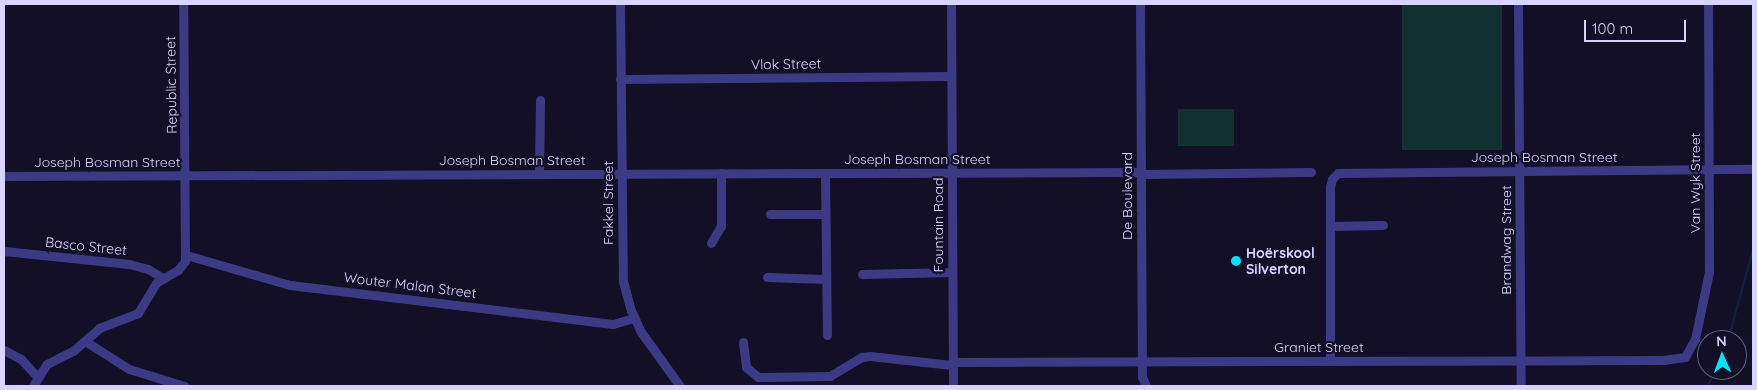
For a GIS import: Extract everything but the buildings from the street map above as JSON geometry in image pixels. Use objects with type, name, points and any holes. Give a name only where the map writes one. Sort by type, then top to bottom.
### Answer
[{"type":"street","name":"Republic Street","points":[[184,4],[186,255]]},
{"type":"street","name":"Fakkel Street","points":[[620,4],[622,275],[634,318],[649,345],[680,386]]},
{"type":"street","name":"Fountain Road","points":[[951,4],[953,386]]},
{"type":"street","name":"De Boulevard","points":[[1140,4],[1142,379],[1146,386]]},
{"type":"street","name":"Brandwag Street","points":[[1518,4],[1521,386]]},
{"type":"street","name":"Van Wyk Street","points":[[1685,357],[1696,339],[1708,281],[1708,4]]},
{"type":"street","name":"Vlok Street","points":[[620,79],[951,76]]},
{"type":"street","points":[[540,100],[540,174]]},
{"type":"street","name":"Joseph Bosman Street","points":[[1330,226],[1331,184],[1336,175],[1342,172],[1753,169]]},
{"type":"street","points":[[825,172],[825,279],[828,335]]},
{"type":"street","name":"Joseph Bosman Street","points":[[4,176],[1311,172]]},
{"type":"street","points":[[712,244],[721,226],[721,173]]},
{"type":"street","points":[[770,214],[825,214]]},
{"type":"street","points":[[1330,361],[1330,226],[1383,225]]},
{"type":"street","name":"Basco Street","points":[[4,251],[129,264],[148,269],[163,278]]},
{"type":"street","points":[[4,350],[21,358],[35,382],[47,364],[73,351],[106,324],[129,319],[138,313],[154,286],[163,278],[181,268],[186,255]]},
{"type":"street","name":"Wouter Malan Street","points":[[186,255],[275,282],[306,287],[613,324],[634,318]]},
{"type":"street","points":[[862,274],[952,272]]},
{"type":"street","points":[[767,277],[825,279]]},
{"type":"street","points":[[85,342],[129,369],[184,386]]},
{"type":"street","name":"Graniet Street","points":[[743,342],[746,367],[758,377],[830,376],[862,357],[870,356],[952,363],[1672,360],[1685,357]]},
{"type":"green space","points":[[1402,4],[1502,4],[1502,150],[1402,150]]},
{"type":"green space","points":[[1178,109],[1234,109],[1234,146],[1178,146]]},
{"type":"waterway","points":[[1731,330],[1753,250]]},
{"type":"waterway","points":[[1707,386],[1711,380]]},
{"type":"place","name":"Hoërskool Silverton","points":[[1236,261]]}]
